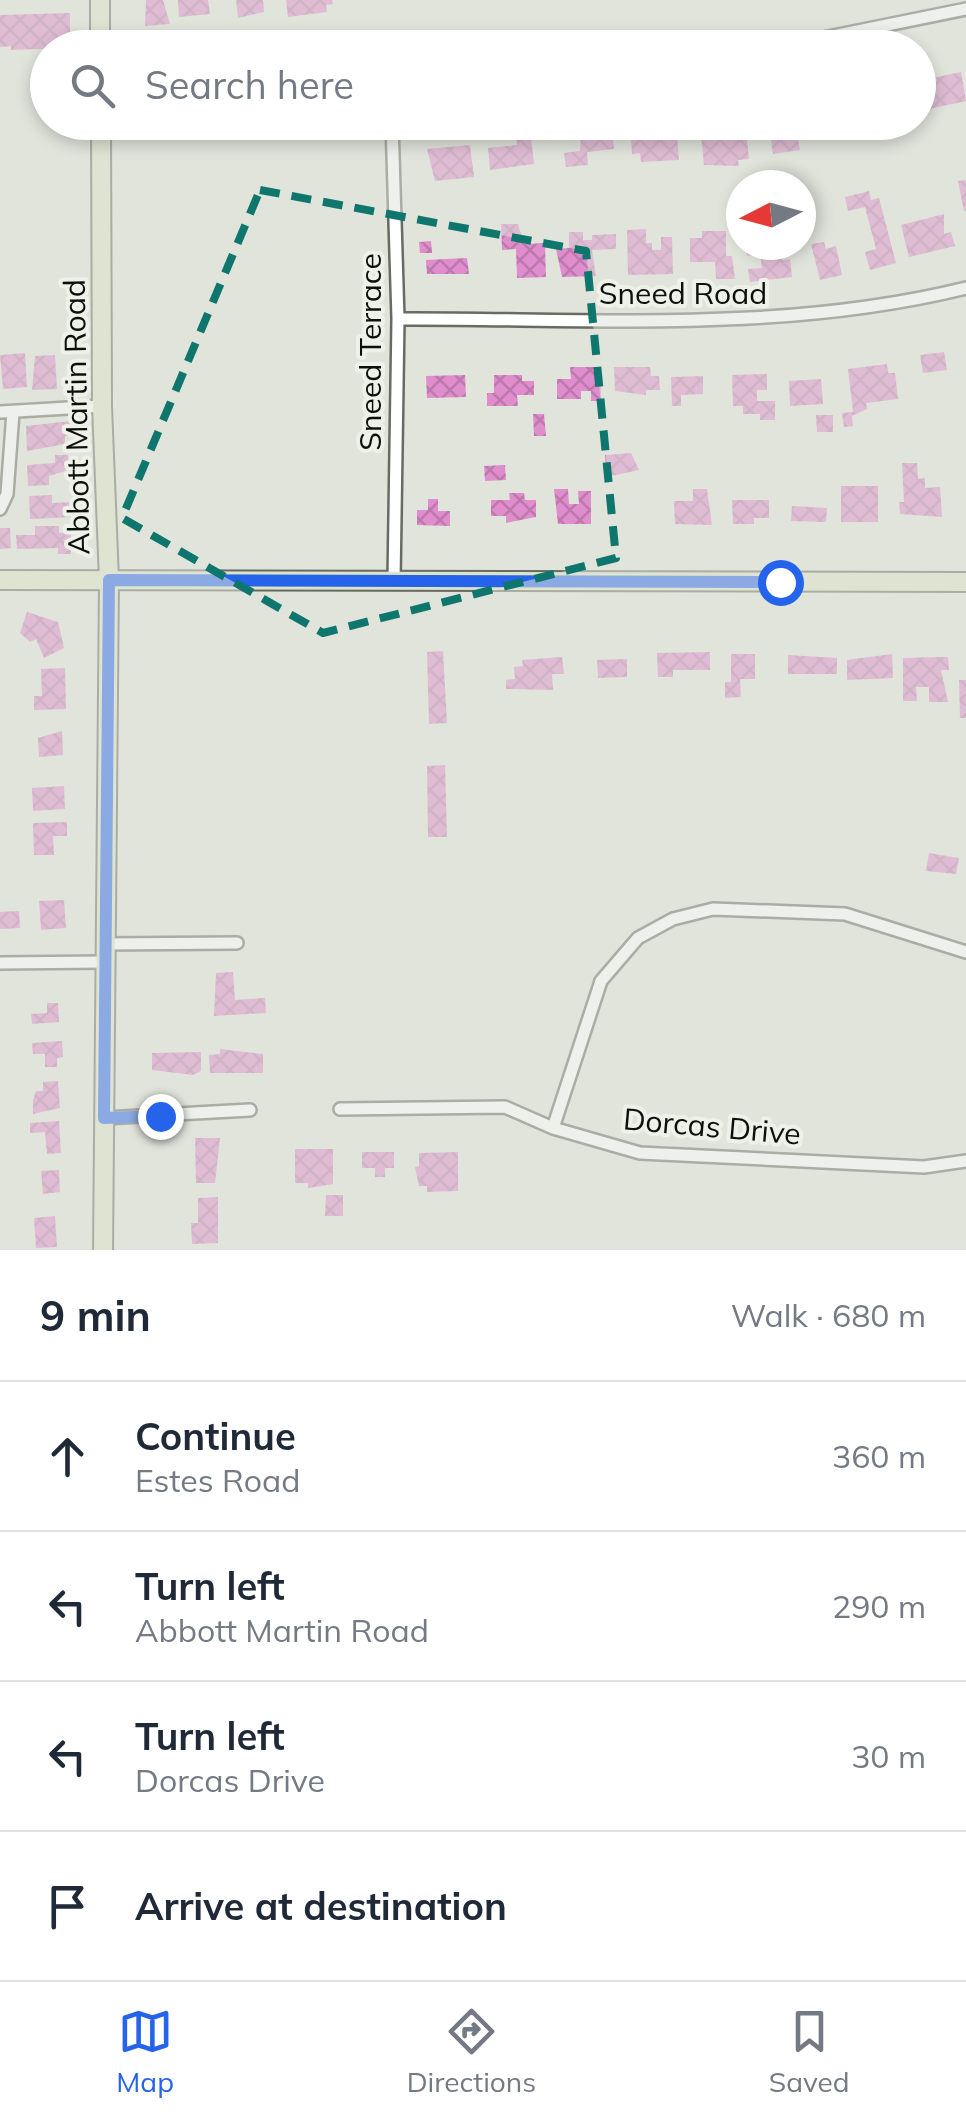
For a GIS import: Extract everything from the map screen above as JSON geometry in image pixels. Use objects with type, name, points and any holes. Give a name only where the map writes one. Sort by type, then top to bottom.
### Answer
[{"type":"main road","points":[[100,0],[100,30]]},
{"type":"main road","name":"Abbott Martin Road","points":[[100,140],[102,406],[109,580],[103,1250]]},
{"type":"main road","points":[[0,580],[966,582]]},
{"type":"street","points":[[863,30],[966,9]]},
{"type":"street","name":"Sneed Terrace","points":[[393,140],[398,319],[394,581]]},
{"type":"street","name":"Sneed Road","points":[[398,319],[785,318],[905,303],[966,288]]},
{"type":"street","points":[[0,508],[7,494],[7,412],[102,406]]},
{"type":"street","points":[[553,1128],[601,982],[638,938],[673,919],[714,909],[845,914],[966,952]]},
{"type":"street","points":[[0,964],[237,942]]},
{"type":"street","name":"Dorcas Drive","points":[[340,1109],[505,1107],[553,1128],[640,1152],[924,1167],[966,1161]]},
{"type":"street","points":[[104,1118],[250,1110]]},
{"type":"highlighted area","points":[[260,190],[586,251],[616,558],[323,633],[122,518]]},
{"type":"building","points":[[146,0],[163,0],[170,24],[145,26]]},
{"type":"building","points":[[178,0],[208,0],[210,14],[179,17]]},
{"type":"building","points":[[236,0],[263,0],[264,12],[238,18]]},
{"type":"building","points":[[286,0],[332,0],[333,4],[326,5],[327,12],[288,17]]},
{"type":"building","points":[[70,13],[70,30],[30,30],[30,49],[11,50],[11,46],[0,47],[0,15]]},
{"type":"building","points":[[961,72],[966,101],[936,107],[936,77]]},
{"type":"building","points":[[516,140],[531,140],[534,164],[490,170],[488,148],[517,145]]},
{"type":"building","points":[[580,140],[613,140],[614,149],[587,152],[588,165],[566,167],[564,153],[580,151]]},
{"type":"building","points":[[631,140],[677,140],[679,160],[641,162],[640,153],[632,154]]},
{"type":"building","points":[[701,140],[747,140],[749,159],[738,160],[739,166],[704,165]]},
{"type":"building","points":[[771,140],[798,140],[800,150],[773,154]]},
{"type":"building","points":[[470,145],[474,177],[435,181],[427,149]]},
{"type":"building","points":[[966,180],[966,211],[964,211],[958,181]]},
{"type":"building","points":[[869,191],[871,200],[879,198],[896,263],[870,270],[865,252],[876,249],[865,207],[848,211],[845,197]]},
{"type":"building","points":[[944,214],[944,234],[951,232],[955,246],[909,257],[901,225]]},
{"type":"building","points":[[501,224],[518,224],[524,244],[545,243],[546,277],[517,278],[516,249],[502,250]]},
{"type":"building","points":[[646,229],[646,243],[652,243],[652,250],[661,250],[661,237],[672,237],[673,274],[628,275],[627,230]]},
{"type":"building","points":[[702,231],[726,231],[726,260],[733,260],[735,279],[716,279],[715,262],[690,262],[690,238],[702,238]]},
{"type":"building","points":[[569,232],[583,232],[583,240],[592,240],[592,235],[616,234],[616,249],[592,250],[596,276],[562,277],[556,249],[569,248]]},
{"type":"building","points":[[431,241],[432,253],[420,253],[419,242]]},
{"type":"building","points":[[824,242],[826,249],[836,246],[842,275],[820,280],[816,243]]},
{"type":"building","points":[[467,258],[469,274],[427,274],[426,260]]},
{"type":"building","points":[[761,260],[790,260],[792,277],[750,282],[748,269],[762,268]]},
{"type":"building","points":[[944,352],[947,370],[923,373],[920,355]]},
{"type":"building","points":[[25,353],[27,387],[3,389],[0,355]]},
{"type":"building","points":[[55,355],[57,389],[32,390],[35,356]]},
{"type":"building","points":[[887,364],[888,373],[895,373],[898,399],[866,403],[867,409],[852,416],[853,426],[844,427],[842,413],[853,412],[848,369]]},
{"type":"building","points":[[570,367],[601,367],[601,401],[591,401],[591,391],[581,391],[581,399],[557,399],[557,379],[571,379]]},
{"type":"building","points":[[614,367],[650,367],[651,376],[659,376],[660,390],[646,390],[646,395],[615,391]]},
{"type":"building","points":[[767,374],[767,390],[757,390],[757,401],[775,401],[775,420],[760,420],[760,414],[743,414],[743,406],[733,406],[732,375]]},
{"type":"building","points":[[465,375],[466,397],[427,398],[426,376]]},
{"type":"building","points":[[494,375],[522,375],[522,381],[534,381],[534,395],[517,395],[518,406],[487,406],[487,393],[494,393]]},
{"type":"building","points":[[703,376],[703,394],[681,395],[681,406],[672,406],[671,377]]},
{"type":"building","points":[[821,379],[823,404],[790,406],[789,381]]},
{"type":"building","points":[[533,414],[544,414],[546,436],[534,436]]},
{"type":"building","points":[[816,415],[833,415],[833,432],[817,432]]},
{"type":"building","points":[[71,421],[71,436],[65,436],[65,444],[27,451],[26,426]]},
{"type":"building","points":[[631,453],[639,470],[606,477],[605,455]]},
{"type":"building","points":[[55,455],[68,455],[69,470],[49,476],[49,485],[28,486],[27,465],[55,463]]},
{"type":"building","points":[[902,463],[917,463],[918,479],[925,478],[925,488],[940,487],[942,517],[900,514],[899,502],[904,502]]},
{"type":"building","points":[[505,465],[506,480],[485,481],[484,466]]},
{"type":"building","points":[[841,486],[878,486],[878,522],[841,522]]},
{"type":"building","points":[[554,489],[568,489],[569,504],[579,504],[578,491],[591,491],[591,524],[558,524]]},
{"type":"building","points":[[693,489],[707,489],[712,525],[675,524],[674,501],[693,501]]},
{"type":"building","points":[[509,493],[524,493],[525,500],[536,500],[536,517],[506,523],[506,516],[491,516],[491,500],[510,500]]},
{"type":"building","points":[[52,495],[52,503],[71,502],[72,517],[30,519],[29,496]]},
{"type":"building","points":[[428,499],[438,499],[438,511],[450,511],[450,526],[417,525],[417,510],[428,510]]},
{"type":"building","points":[[732,500],[769,500],[769,518],[754,518],[754,524],[733,524]]},
{"type":"building","points":[[792,506],[827,508],[826,522],[791,521]]},
{"type":"building","points":[[35,526],[59,526],[59,533],[71,533],[71,554],[58,554],[58,548],[17,549],[16,535],[35,535]]},
{"type":"building","points":[[0,528],[10,528],[11,548],[0,549]]},
{"type":"building","points":[[27,612],[58,622],[64,648],[44,658],[36,639],[30,642],[20,633]]},
{"type":"building","points":[[443,651],[447,723],[429,724],[427,652]]},
{"type":"building","points":[[710,652],[710,670],[673,670],[673,677],[658,677],[657,653]]},
{"type":"building","points":[[731,654],[755,654],[755,679],[740,679],[741,697],[725,698],[725,682],[731,682]]},
{"type":"building","points":[[892,654],[893,678],[847,680],[847,660]]},
{"type":"building","points":[[788,655],[837,658],[837,674],[788,674]]},
{"type":"building","points":[[562,657],[564,674],[552,674],[553,690],[506,689],[506,680],[515,679],[514,667],[523,666],[522,660]]},
{"type":"building","points":[[948,657],[949,670],[941,670],[948,702],[929,702],[929,687],[916,687],[917,701],[903,701],[903,658]]},
{"type":"building","points":[[627,659],[627,677],[598,678],[597,660]]},
{"type":"building","points":[[65,668],[66,709],[34,710],[34,696],[42,696],[41,669]]},
{"type":"building","points":[[959,680],[966,680],[966,718],[960,718]]},
{"type":"building","points":[[62,731],[63,755],[39,757],[38,738]]},
{"type":"building","points":[[445,765],[447,837],[428,837],[427,766]]},
{"type":"building","points":[[64,786],[65,809],[33,811],[32,788]]},
{"type":"building","points":[[67,822],[67,836],[53,836],[54,855],[34,855],[33,823]]},
{"type":"building","points":[[929,853],[959,858],[956,874],[926,871]]},
{"type":"building","points":[[64,900],[66,928],[41,930],[39,901]]},
{"type":"building","points":[[19,911],[20,928],[0,929],[0,912]]},
{"type":"building","points":[[233,972],[235,1000],[265,998],[266,1013],[214,1016],[216,973]]},
{"type":"building","points":[[47,1003],[58,1003],[59,1022],[32,1024],[31,1014],[47,1013]]},
{"type":"building","points":[[62,1041],[63,1057],[57,1058],[57,1067],[45,1067],[45,1054],[33,1054],[32,1043]]},
{"type":"building","points":[[220,1049],[263,1054],[263,1073],[210,1073],[209,1055],[220,1054]]},
{"type":"building","points":[[201,1052],[201,1071],[193,1075],[152,1070],[152,1053]]},
{"type":"building","points":[[58,1081],[60,1108],[33,1114],[36,1091],[43,1091],[43,1082]]},
{"type":"building","points":[[59,1121],[61,1153],[47,1154],[45,1132],[30,1133],[30,1123]]},
{"type":"building","points":[[195,1138],[220,1138],[215,1183],[196,1183]]},
{"type":"building","points":[[295,1149],[333,1149],[333,1184],[308,1188],[308,1183],[295,1183]]},
{"type":"building","points":[[362,1152],[394,1152],[394,1168],[385,1168],[385,1177],[375,1177],[375,1168],[362,1168]]},
{"type":"building","points":[[458,1152],[458,1191],[427,1192],[427,1186],[419,1186],[415,1167],[419,1166],[419,1153]]},
{"type":"building","points":[[59,1170],[60,1192],[43,1194],[41,1171]]},
{"type":"building","points":[[326,1195],[343,1195],[343,1216],[325,1216]]},
{"type":"building","points":[[218,1197],[218,1243],[192,1244],[191,1223],[198,1223],[198,1198]]},
{"type":"building","points":[[55,1216],[57,1247],[36,1248],[34,1218]]},
{"type":"route","points":[[160,1116],[104,1118],[109,580],[780,582]]}]
